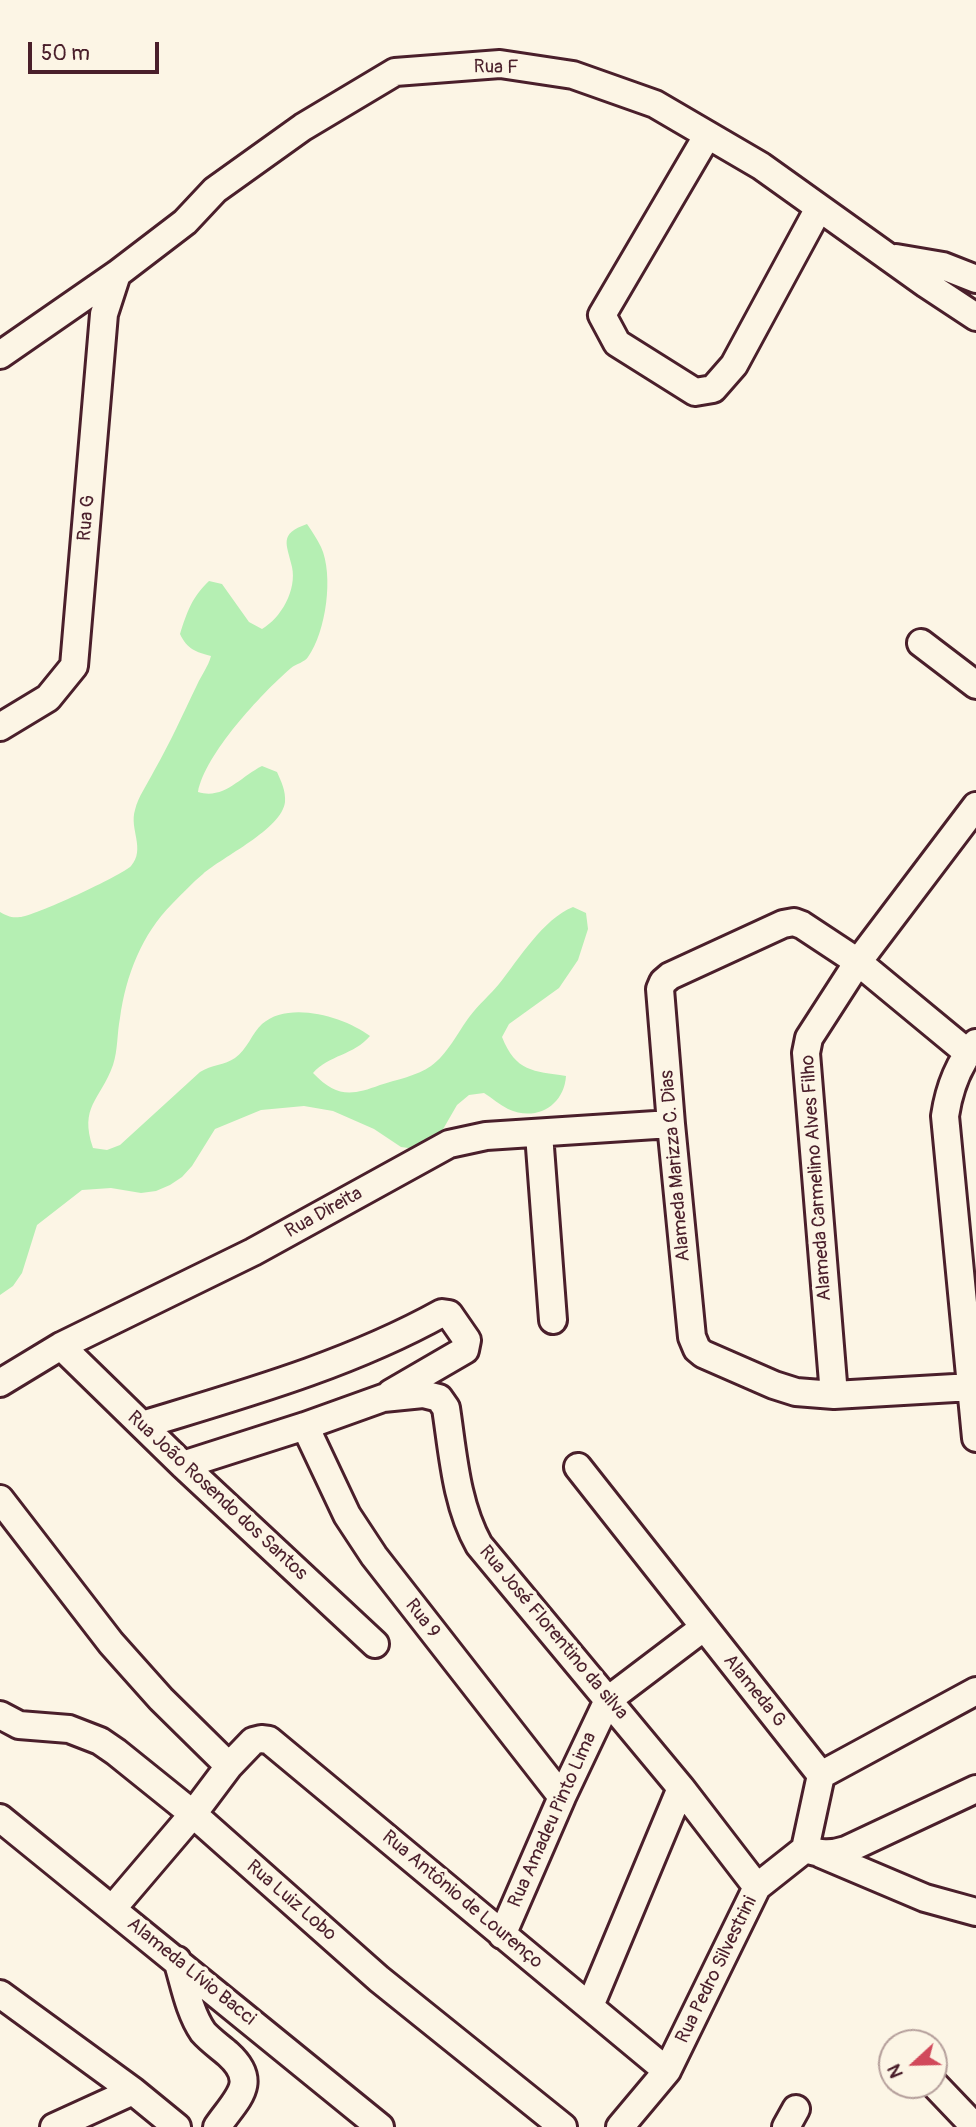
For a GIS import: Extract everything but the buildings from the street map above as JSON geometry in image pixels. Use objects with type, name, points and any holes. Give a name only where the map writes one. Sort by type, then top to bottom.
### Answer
[{"type":"street","name":"Rua F","points":[[0,355],[117,274],[185,222],[215,190],[303,127],[395,72],[500,64],[573,75],[655,104],[761,166],[890,257]]},
{"type":"street","points":[[707,136],[601,315],[617,343],[695,392],[713,389],[734,365],[819,208]]},
{"type":"street","points":[[890,257],[943,267],[976,279]]},
{"type":"street","points":[[890,257],[976,317]]},
{"type":"street","name":"Rua G","points":[[0,727],[48,698],[74,666],[104,314],[117,274]]},
{"type":"street","points":[[921,643],[976,685]]},
{"type":"street","name":"Alameda Carmelino Alves Filho","points":[[834,1395],[806,1053],[809,1038],[858,962],[976,806]]},
{"type":"street","name":"Alameda Marizza C. Dias","points":[[834,1395],[796,1392],[774,1385],[697,1349],[692,1337],[660,989],[670,976],[783,924],[794,922],[858,962]]},
{"type":"street","points":[[858,962],[972,1048],[948,1096],[945,1115],[976,1438]]},
{"type":"street","name":"Rua Direita","points":[[0,1383],[61,1346],[253,1252],[449,1144],[486,1136],[671,1124]]},
{"type":"street","points":[[539,1134],[553,1320]]},
{"type":"street","points":[[142,1426],[359,1354],[442,1313],[449,1314],[467,1340],[465,1350],[383,1398]]},
{"type":"street","name":"Rua João Rosendo dos Santos","points":[[61,1346],[183,1465],[375,1644]]},
{"type":"street","points":[[834,1395],[972,1387]]},
{"type":"street","name":"Rua José Florentino da silva","points":[[183,1465],[383,1398],[423,1394],[433,1395],[442,1401],[446,1408],[461,1502],[468,1526],[479,1545],[681,1788],[757,1887]]},
{"type":"street","name":"Rua 9","points":[[305,1426],[347,1515],[374,1556],[562,1797]]},
{"type":"street","name":"Alameda G","points":[[578,1467],[821,1776]]},
{"type":"street","points":[[0,1499],[111,1643],[161,1699],[229,1766],[113,1908]]},
{"type":"street","name":"Rua Amadeu Pinto Lima","points":[[502,1935],[608,1700],[703,1628]]},
{"type":"street","points":[[813,1852],[821,1776],[976,1691]]},
{"type":"street","name":"Rua Luiz Lobo","points":[[0,1715],[19,1726],[69,1729],[100,1741],[192,1814],[379,1979],[563,2127]]},
{"type":"street","name":"Rua Antônio de Lourenço","points":[[229,1766],[253,1741],[269,1740],[667,2071]]},
{"type":"street","points":[[590,2006],[681,1788]]},
{"type":"street","points":[[813,1852],[834,1854],[846,1850],[976,1789]]},
{"type":"street","name":"Alameda Lívio Bacci","points":[[0,1818],[380,2127]]},
{"type":"street","points":[[813,1852],[925,1898],[976,1912]]},
{"type":"street","name":"Rua Pedro Silvestrini","points":[[620,2127],[667,2071],[757,1887],[813,1852]]},
{"type":"street","points":[[177,1960],[198,2022],[205,2034],[238,2063],[244,2074],[242,2090],[217,2127]]},
{"type":"street","points":[[0,1994],[133,2091],[166,2121]]},
{"type":"street","points":[[54,2127],[133,2091]]},
{"type":"street","points":[[948,2099],[975,2127]]},
{"type":"green space","points":[[307,524],[321,547],[327,572],[326,603],[314,646],[307,659],[279,679],[236,726],[211,760],[198,792],[207,794],[224,790],[262,766],[277,772],[284,790],[285,802],[274,822],[263,832],[199,877],[161,916],[144,942],[126,986],[113,1065],[90,1113],[89,1134],[93,1148],[107,1150],[120,1145],[200,1072],[235,1058],[262,1024],[287,1013],[301,1012],[332,1018],[370,1036],[357,1047],[326,1062],[313,1073],[329,1087],[344,1092],[361,1091],[425,1069],[442,1056],[470,1016],[542,930],[573,907],[586,913],[588,929],[578,960],[559,988],[509,1024],[502,1037],[513,1057],[527,1068],[566,1076],[564,1087],[560,1096],[547,1109],[529,1114],[508,1109],[484,1093],[469,1095],[457,1105],[442,1131],[416,1149],[401,1147],[374,1129],[333,1111],[304,1106],[261,1110],[215,1129],[192,1166],[170,1185],[141,1193],[111,1188],[82,1190],[37,1225],[22,1273],[13,1286],[0,1295],[0,912],[14,917],[28,915],[96,886],[131,866],[137,853],[134,824],[136,805],[211,656],[192,649],[180,634],[191,605],[209,581],[222,584],[249,622],[262,629],[281,611],[290,594],[293,576],[287,546],[288,536]]}]
